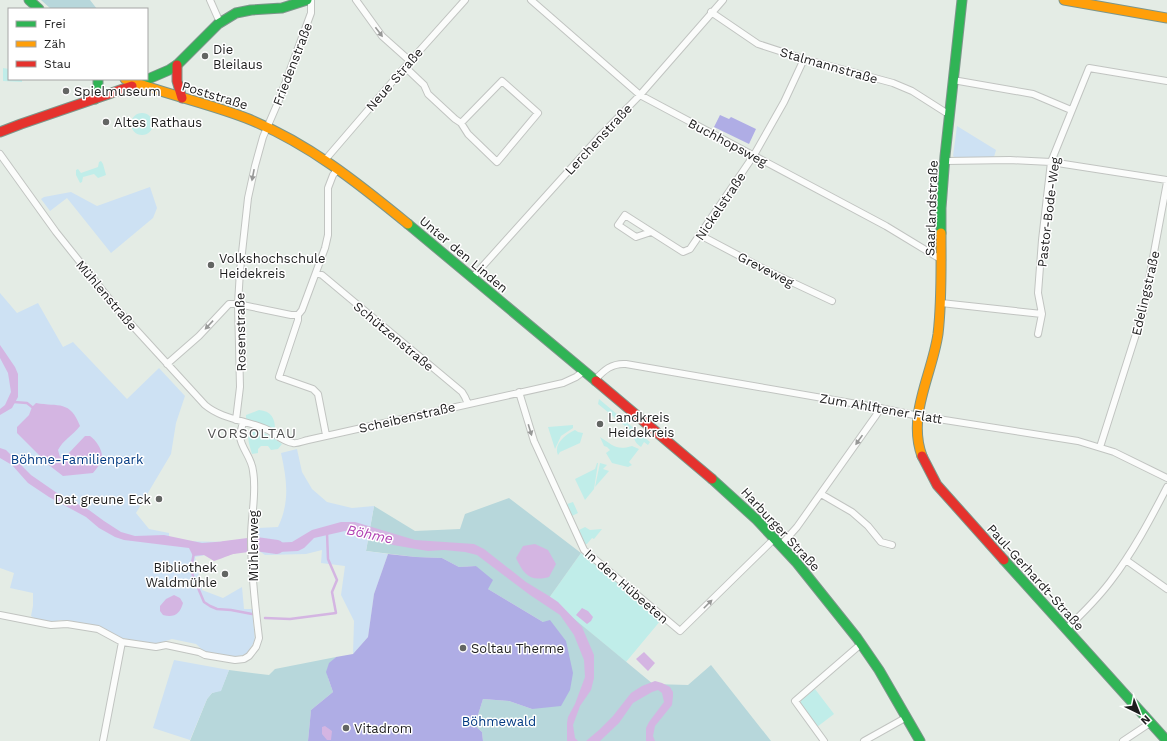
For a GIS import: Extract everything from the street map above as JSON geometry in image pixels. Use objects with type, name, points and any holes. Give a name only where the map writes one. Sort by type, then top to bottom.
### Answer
[{"type":"main road","points":[[29,0],[38,8]]},
{"type":"main road","points":[[148,79],[177,65],[228,17],[241,12],[286,8],[307,0]]},
{"type":"main road","name":"Saarlandstraße","points":[[918,416],[933,358],[941,303],[941,210],[962,0]]},
{"type":"main road","points":[[1070,0],[1167,18]]},
{"type":"main road","points":[[177,65],[177,81],[182,98]]},
{"type":"main road","points":[[95,100],[98,80]]},
{"type":"main road","name":"Poststraße","points":[[127,80],[247,118],[292,140],[325,160]]},
{"type":"main road","points":[[0,132],[17,125],[95,100],[147,80]]},
{"type":"main road","name":"Unter den Linden","points":[[325,160],[368,191],[584,371]]},
{"type":"main road","name":"Harburger Straße","points":[[584,371],[729,493],[781,540],[861,644],[879,670],[920,741]]},
{"type":"main road","name":"Paul-Gerhardt-Straße","points":[[918,416],[916,430],[918,448],[925,467],[937,485],[1167,741]]},
{"type":"street","points":[[210,0],[221,22]]},
{"type":"street","name":"Friedenstraße","points":[[267,127],[279,100],[311,14],[311,0]]},
{"type":"street","points":[[356,0],[382,36],[410,61]]},
{"type":"street","name":"Neue Straße","points":[[325,160],[410,61],[465,0]]},
{"type":"street","name":"Buchhopsweg","points":[[531,0],[640,95],[886,226],[942,260]]},
{"type":"street","name":"Lerchenstraße","points":[[472,278],[600,136],[640,95],[723,0]]},
{"type":"street","name":"Stalmannstraße","points":[[711,12],[758,44],[804,59],[893,83],[912,91],[944,112],[950,112]]},
{"type":"street","name":"Nickelstraße","points":[[651,232],[636,237],[618,225],[625,215],[683,252],[690,249],[754,155],[784,102],[804,59]]},
{"type":"street","points":[[405,67],[424,85],[428,94],[461,123],[468,134],[497,162],[538,113],[502,81],[461,123]]},
{"type":"street","name":"Pastor-Bode-Weg","points":[[1042,314],[1038,293],[1042,240],[1051,162],[1089,68],[1167,81]]},
{"type":"street","points":[[953,80],[1033,94],[1071,110]]},
{"type":"street","name":"Rosenstraße","points":[[234,419],[240,387],[238,304],[244,230],[248,198],[255,166],[267,127]]},
{"type":"street","name":"Mühlenstraße","points":[[0,154],[56,232],[119,311],[205,405],[216,413],[234,419]]},
{"type":"street","points":[[946,161],[1010,160],[1051,162],[1167,181]]},
{"type":"street","points":[[326,435],[318,394],[313,389],[279,377],[298,320],[298,315],[302,310],[325,248],[328,234],[328,188],[333,175],[338,169]]},
{"type":"street","name":"Edelingstraße","points":[[1100,447],[1143,312],[1167,181]]},
{"type":"street","name":"Greveweg","points":[[700,235],[766,270],[832,301]]},
{"type":"street","name":"Schützenstraße","points":[[316,273],[322,275],[462,392],[468,404]]},
{"type":"street","points":[[941,303],[1042,314],[1038,334]]},
{"type":"street","points":[[167,364],[199,336],[229,304],[238,304],[298,315]]},
{"type":"street","name":"Zum Ahlftener Flatt","points":[[595,380],[606,369],[613,365],[626,364],[880,408],[918,416],[1078,441],[1114,452],[1167,478]]},
{"type":"street","name":"Scheibenstraße","points":[[234,419],[265,428],[282,439],[294,443],[570,381],[584,371]]},
{"type":"street","name":"In den Hübeeten","points":[[519,392],[534,441],[584,550],[680,632],[768,545],[781,540],[797,528],[880,408]]},
{"type":"street","name":"Mühlenweg","points":[[122,642],[156,647],[166,645],[199,652],[205,655],[235,660],[244,659],[249,656],[256,647],[259,638],[253,591],[251,539],[254,474],[250,457],[241,440],[240,432],[243,422]]},
{"type":"street","points":[[1066,629],[1098,597],[1126,560],[1167,486]]},
{"type":"street","points":[[821,494],[852,512],[868,526],[881,542],[892,546]]},
{"type":"street","points":[[1126,560],[1167,589]]},
{"type":"street","points":[[0,616],[50,625],[67,624],[98,629],[122,642],[103,741]]},
{"type":"street","points":[[824,741],[795,701],[861,644]]},
{"type":"street","points":[[864,741],[907,717]]},
{"type":"street","points":[[1123,741],[1150,723]]},
{"type":"shaded area","points":[[3,68],[8,69],[8,80],[22,80],[22,82],[3,81]]},
{"type":"shaded area","points":[[142,113],[150,116],[153,124],[150,132],[142,135],[134,132],[131,124],[134,116]]},
{"type":"shaded area","points":[[720,115],[729,119],[731,117],[756,129],[749,144],[714,127]]},
{"type":"shaded area","points":[[101,161],[106,175],[98,178],[94,174],[83,177],[82,182],[80,183],[76,175],[76,170],[78,169],[81,173],[98,167],[99,162]]},
{"type":"shaded area","points":[[599,399],[650,442],[648,445],[644,442],[641,447],[638,445],[630,430],[598,404]]},
{"type":"shaded area","points":[[259,410],[267,412],[272,416],[275,429],[246,419],[246,415]]},
{"type":"shaded area","points":[[573,425],[573,428],[561,436],[555,449],[548,427]]},
{"type":"shaded area","points":[[250,430],[267,434],[282,444],[278,449],[271,450],[268,446],[261,446],[258,449],[258,453],[252,454],[248,439]]},
{"type":"shaded area","points":[[575,430],[583,433],[580,443],[560,452],[558,455],[557,447],[561,440]]},
{"type":"shaded area","points":[[600,437],[618,447],[622,448],[632,446],[639,449],[629,462],[632,465],[628,467],[612,463],[606,453],[610,450],[604,446]]},
{"type":"shaded area","points":[[597,463],[594,489],[585,500],[575,479],[595,469]]},
{"type":"shaded area","points":[[600,463],[607,465],[603,469],[609,471],[595,487]]},
{"type":"shaded area","points":[[573,502],[578,513],[572,516],[567,504]]},
{"type":"shaded area","points":[[585,527],[590,530],[602,529],[594,539],[592,538],[587,544],[585,544],[579,530]]},
{"type":"shaded area","points":[[581,553],[661,620],[626,662],[549,598]]},
{"type":"shaded area","name":"Soltau Therme","points":[[388,554],[442,558],[459,567],[476,566],[493,580],[488,589],[543,622],[550,620],[566,641],[573,673],[570,690],[561,706],[532,709],[509,701],[483,699],[478,715],[471,722],[482,732],[483,741],[308,741],[311,710],[333,692],[326,672],[329,663],[336,657],[353,654],[368,637],[374,594]]},
{"type":"shaded area","points":[[815,689],[834,714],[817,727],[801,706],[801,700]]},
{"type":"green space","points":[[41,0],[90,0],[96,8],[50,8]]},
{"type":"green space","points":[[957,126],[996,150],[994,157],[956,158],[953,156]]},
{"type":"green space","points":[[150,187],[157,208],[153,218],[111,253],[67,198],[50,211],[41,199],[44,197],[71,192],[97,206]]},
{"type":"green space","name":"Böhme-Familienpark","points":[[0,293],[17,313],[38,303],[63,347],[73,342],[127,399],[159,368],[185,396],[176,423],[171,454],[136,513],[149,529],[169,533],[169,541],[234,542],[257,538],[258,528],[278,527],[282,518],[286,500],[285,472],[281,453],[297,449],[302,472],[312,489],[327,502],[352,508],[374,506],[366,551],[388,554],[374,594],[368,637],[353,654],[354,621],[341,595],[345,566],[321,563],[322,550],[306,554],[265,555],[259,551],[226,551],[195,557],[202,590],[223,598],[242,587],[244,609],[252,609],[255,641],[246,654],[239,656],[232,657],[205,652],[196,644],[172,639],[156,644],[117,637],[102,627],[60,620],[53,622],[36,619],[31,616],[33,593],[10,588],[14,573],[0,568]]},
{"type":"green space","name":"Böhmewald","points":[[509,498],[581,553],[549,598],[653,684],[688,685],[711,665],[771,741],[483,741],[482,732],[471,722],[478,715],[483,699],[509,701],[532,709],[543,622],[488,589],[476,566],[459,567],[442,558],[416,557],[366,551],[374,506],[415,531],[460,529],[465,514]]},
{"type":"green space","points":[[336,657],[329,666],[327,673],[333,692],[311,710],[308,741],[190,741],[207,699],[212,693],[221,690],[229,670],[269,675],[275,669]]},
{"type":"green space","points":[[174,660],[229,670],[221,691],[212,693],[207,699],[190,740],[153,728]]},
{"type":"water","points":[[0,345],[18,374],[18,397],[12,408],[0,415],[0,409],[5,405],[11,392],[8,373],[0,358]]},
{"type":"water","points":[[36,403],[63,406],[72,412],[80,426],[60,446],[58,450],[60,457],[67,455],[85,436],[90,436],[98,444],[102,455],[101,462],[93,473],[63,476],[50,466],[17,433],[17,427],[29,415],[32,407]]},
{"type":"water","points":[[0,448],[6,450],[31,475],[57,493],[89,510],[121,532],[135,536],[164,535],[202,543],[242,540],[244,551],[214,561],[204,555],[193,556],[189,548],[124,540],[115,537],[99,528],[86,517],[49,497],[28,483],[12,465],[0,458]]},
{"type":"water","points":[[341,522],[355,522],[415,540],[474,544],[484,549],[526,582],[558,602],[582,627],[594,655],[594,678],[591,690],[580,706],[573,725],[575,738],[578,741],[567,741],[568,717],[575,704],[585,677],[584,660],[574,635],[560,615],[530,595],[477,555],[444,550],[428,551],[393,545],[345,531],[314,538],[304,548],[298,551],[278,552],[259,550],[258,541],[270,543],[292,542],[312,530]]},
{"type":"water","points":[[535,544],[548,550],[556,564],[549,577],[537,579],[528,576],[516,558],[523,546]]},
{"type":"water","points":[[174,595],[180,598],[183,603],[180,610],[176,614],[170,616],[163,615],[160,611],[160,606],[166,599]]},
{"type":"water","points":[[582,608],[588,611],[593,617],[587,624],[576,615]]},
{"type":"water","points":[[644,652],[655,663],[648,671],[636,659]]},
{"type":"water","points":[[655,681],[670,687],[673,692],[673,696],[672,705],[655,726],[653,736],[655,741],[646,741],[646,728],[664,702],[662,693],[658,690],[633,703],[619,723],[600,741],[586,741],[613,716],[631,693],[642,686]]},
{"type":"water","points":[[325,726],[332,731],[331,740],[327,740],[322,734],[322,727]]},
{"type":"waterway","points":[[14,402],[27,403],[32,407]]},
{"type":"waterway","points":[[265,618],[290,619],[336,613],[332,592],[337,580],[328,559],[327,533]]},
{"type":"waterway","name":"Böhme","points":[[225,548],[256,544],[277,547]]},
{"type":"waterway","points":[[194,553],[191,568],[204,602],[217,609],[252,614]]},
{"type":"traffic: fast","points":[[29,0],[38,8]]},
{"type":"traffic: fast","points":[[148,79],[169,70],[178,64],[218,24],[236,13],[251,10],[282,8],[307,0]]},
{"type":"traffic: fast","points":[[941,233],[941,208],[945,156],[962,0]]},
{"type":"traffic: fast","points":[[95,99],[98,80]]},
{"type":"traffic: fast","points":[[132,86],[146,80]]},
{"type":"traffic: fast","points":[[408,224],[596,381]]},
{"type":"traffic: fast","points":[[712,479],[757,520],[797,563],[857,638],[879,670],[920,741]]},
{"type":"traffic: fast","points":[[1004,560],[1167,741]]},
{"type":"traffic: slow","points":[[1064,0],[1167,18]]},
{"type":"traffic: slow","points":[[128,80],[246,118],[290,139],[311,151],[351,179],[408,224]]},
{"type":"traffic: slow","points":[[922,456],[918,441],[917,425],[922,395],[938,334],[941,297],[941,233]]},
{"type":"traffic: jam","points":[[177,65],[177,81],[182,98]]},
{"type":"traffic: jam","points":[[0,132],[132,86]]},
{"type":"traffic: jam","points":[[596,381],[712,479]]},
{"type":"traffic: jam","points":[[922,456],[937,485],[1004,560]]},
{"type":"place","name":"Die Bleilaus","points":[[205,56]]},
{"type":"place","name":"Spielmuseum","points":[[66,91]]},
{"type":"place","name":"Altes Rathaus","points":[[106,122]]},
{"type":"place","name":"Volkshochschule Heidekreis","points":[[211,265]]},
{"type":"place","name":"Landkreis Heidekreis","points":[[600,424]]},
{"type":"place","name":"Dat greune Eck","points":[[159,499]]},
{"type":"place","name":"Bibliothek Waldmühle","points":[[225,574]]},
{"type":"place","name":"Soltau Therme","points":[[463,648]]},
{"type":"place","name":"Vitadrom","points":[[346,728]]},
{"type":"district","name":"VORSOLTAU","points":[[252,433]]}]
